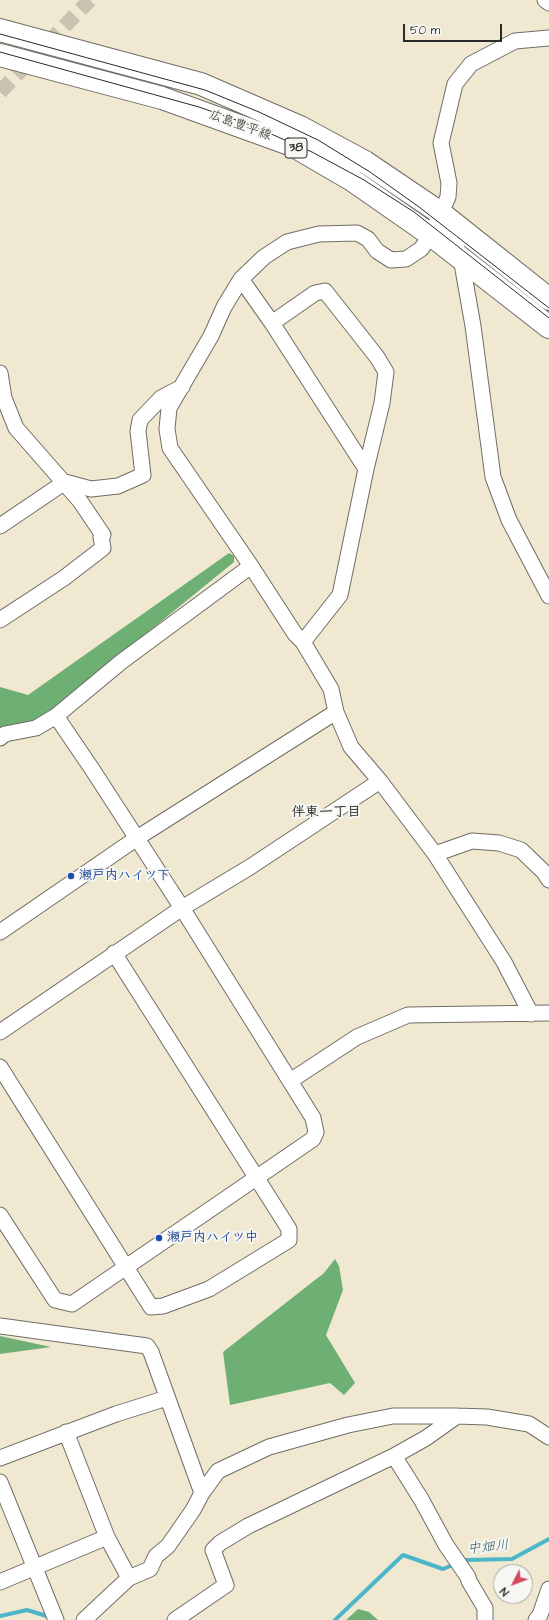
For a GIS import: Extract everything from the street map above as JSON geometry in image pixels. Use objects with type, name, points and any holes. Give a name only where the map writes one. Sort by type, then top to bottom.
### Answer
[{"type":"main road","name":"広島豊平線","points":[[0,30],[201,84],[300,127],[365,162],[442,214],[549,299]]},
{"type":"main road","name":"広島豊平線","points":[[0,55],[162,98],[292,145],[352,180],[432,234],[549,327]]},
{"type":"street","points":[[545,0],[549,3]]},
{"type":"street","points":[[531,1014],[504,962],[435,854],[380,781],[351,747],[336,712],[331,689],[302,642],[295,634],[251,566],[170,448],[166,429],[169,408],[211,336],[224,308],[241,279],[264,257],[287,242],[319,234],[357,233],[368,239],[377,251],[390,260],[406,259],[420,249],[432,234],[442,214],[448,197],[449,183],[441,142],[455,84],[471,64],[516,41],[549,38]]},
{"type":"street","points":[[442,214],[461,258],[473,326],[493,477],[509,520],[549,596]]},
{"type":"street","points":[[241,279],[272,323],[366,468]]},
{"type":"street","points":[[272,323],[315,293],[325,291],[377,357],[386,372],[382,403],[366,468],[340,595],[302,642]]},
{"type":"street","points":[[0,373],[4,398],[16,428],[65,482],[80,501],[102,535],[103,548],[64,578],[0,620]]},
{"type":"street","points":[[0,526],[65,482],[91,489],[118,486],[143,475],[138,431],[140,420],[161,398],[183,386]]},
{"type":"street","points":[[0,738],[5,734],[36,728],[56,716],[121,662],[251,566]]},
{"type":"street","points":[[0,932],[137,838],[336,712]]},
{"type":"street","points":[[0,1215],[55,1300],[72,1304],[313,1139],[316,1132],[313,1118],[182,908],[56,716]]},
{"type":"street","points":[[0,1032],[182,908],[250,867],[380,781]]},
{"type":"street","points":[[435,854],[472,841],[499,843],[521,850],[544,872],[549,880]]},
{"type":"street","points":[[0,1066],[151,1307],[163,1306],[209,1289],[289,1240],[289,1230],[114,954]]},
{"type":"street","points":[[290,1081],[357,1037],[408,1015],[549,1013]]},
{"type":"street","points":[[0,1326],[147,1346],[151,1352],[202,1493]]},
{"type":"street","points":[[0,1458],[116,1414],[167,1398]]},
{"type":"street","points":[[84,1620],[129,1578],[150,1569],[156,1556],[168,1546],[218,1471],[269,1447],[348,1426],[393,1416],[487,1417],[529,1424],[549,1437]]},
{"type":"street","points":[[176,1620],[226,1585],[213,1550],[220,1543],[248,1526],[394,1456],[426,1438],[457,1416]]},
{"type":"street","points":[[66,1432],[107,1537],[129,1578]]},
{"type":"street","points":[[394,1456],[421,1499],[446,1545],[468,1577],[468,1581],[485,1608],[485,1620]]},
{"type":"street","points":[[0,1482],[56,1620]]},
{"type":"street","points":[[0,1582],[107,1537]]},
{"type":"street","points":[[536,1620],[540,1615],[549,1590]]},
{"type":"green space","points":[[229,553],[234,556],[234,562],[39,721],[0,731],[0,687],[28,695]]},
{"type":"green space","points":[[335,1259],[339,1266],[343,1290],[326,1335],[355,1383],[344,1395],[330,1383],[230,1405],[223,1352],[324,1273]]},
{"type":"green space","points":[[0,1336],[51,1347],[0,1354]]},
{"type":"green space","points":[[358,1609],[369,1612],[378,1620],[346,1620]]},
{"type":"waterway","name":"中畑川","points":[[462,1562],[466,1560],[512,1559],[549,1539]]},
{"type":"waterway","name":"中畑川","points":[[335,1620],[403,1555],[443,1569],[455,1564]]},
{"type":"waterway","name":"中畑川","points":[[0,1616],[27,1610],[50,1617]]},
{"type":"tunnel","points":[[0,92],[90,0]]},
{"type":"tram line","points":[[0,34],[205,90],[259,112],[318,140],[370,172],[419,207],[549,308]]},
{"type":"tram line","points":[[0,52],[199,107],[253,126],[312,152],[364,180],[414,212],[549,318]]},
{"type":"place","name":"瀬戸内ハイツ下","points":[[71,876]]},
{"type":"place","name":"瀬戸内ハイツ中","points":[[159,1238]]},
{"type":"district","name":"伴東一丁目","points":[[326,813]]}]
